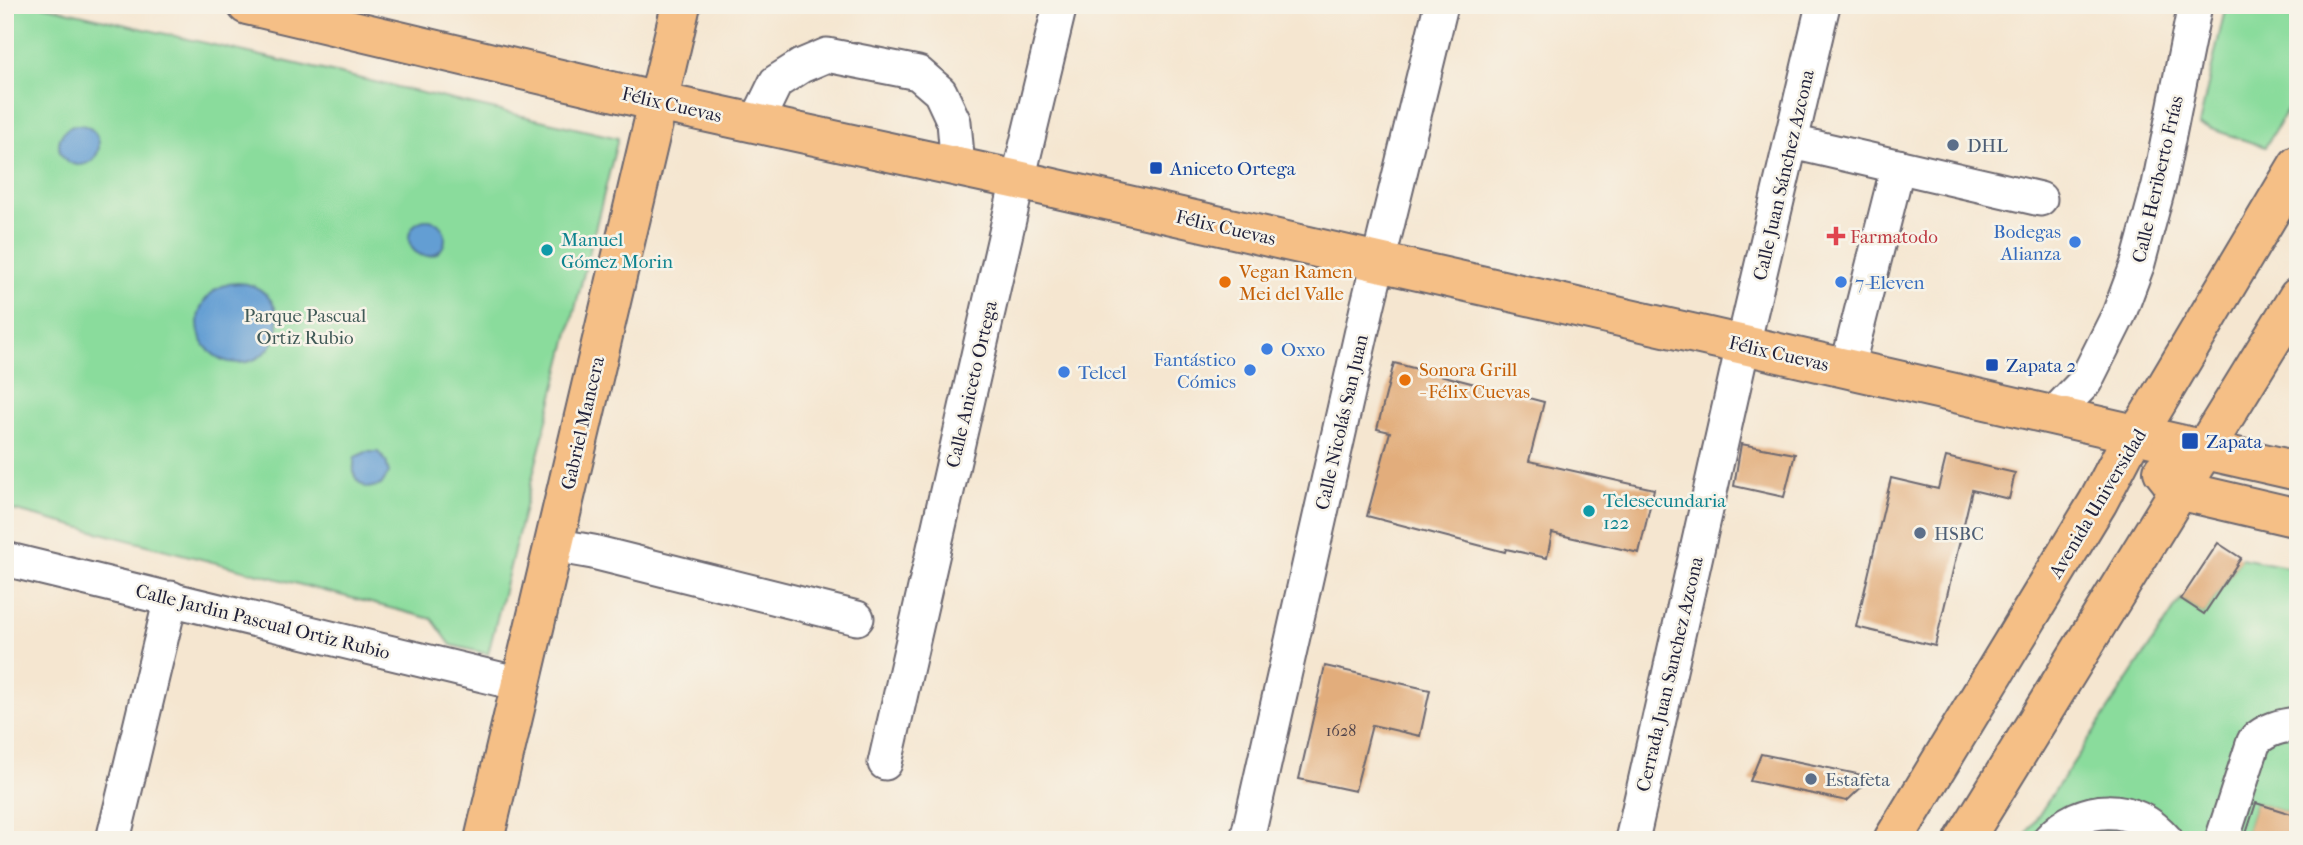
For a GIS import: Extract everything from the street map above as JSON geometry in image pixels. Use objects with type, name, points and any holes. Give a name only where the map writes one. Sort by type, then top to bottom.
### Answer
[{"type":"main road","name":"Félix Cuevas","points":[[247,5],[310,12],[658,102],[1018,180],[2298,471]]},
{"type":"main road","name":"Gabriel Mancera","points":[[484,840],[681,5]]},
{"type":"main road","name":"Avenida Universidad","points":[[1893,840],[2098,502],[2134,433],[2144,424],[2298,165]]},
{"type":"main road","points":[[1964,840],[2298,296]]},
{"type":"main road","points":[[2134,433],[2174,496],[2298,518]]},
{"type":"street","name":"Calle Aniceto Ortega","points":[[885,763],[1060,5]]},
{"type":"street","name":"Calle Nicolás San Juan","points":[[1247,840],[1378,262],[1441,5]]},
{"type":"street","name":"Calle Juan Sánchez Azcona","points":[[1743,345],[1823,5]]},
{"type":"street","name":"Calle Heriberto Frías","points":[[2053,415],[2085,382],[2119,314],[2138,263],[2159,185],[2195,5]]},
{"type":"street","points":[[756,123],[776,82],[801,66],[827,55],[918,73],[940,92],[954,122],[958,167]]},
{"type":"street","points":[[1792,142],[2040,199]]},
{"type":"street","points":[[1847,368],[1898,166]]},
{"type":"street","name":"Cerrada Juan Sanchez Azcona","points":[[1632,840],[1743,345]]},
{"type":"street","points":[[2174,496],[2298,534]]},
{"type":"street","points":[[553,545],[593,552],[857,618]]},
{"type":"street","name":"Calle Jardin Pascual Ortiz Rubio","points":[[5,559],[520,684]]},
{"type":"street","points":[[113,840],[171,598]]},
{"type":"street","points":[[2222,840],[2254,741],[2263,733],[2278,727],[2298,724]]},
{"type":"street","points":[[2049,840],[2075,818],[2110,811],[2146,821],[2166,840]]},
{"type":"green space","name":"Parque Pascual Ortiz Rubio","points":[[5,5],[40,5],[618,138],[488,654],[451,645],[432,619],[5,508]]},
{"type":"green space","points":[[2226,5],[2298,5],[2298,92],[2265,147],[2199,125]]},
{"type":"green space","points":[[2241,558],[2298,569],[2298,816],[2256,803],[2244,840],[2023,839],[2181,599],[2204,614]]},
{"type":"water","points":[[79,125],[93,131],[99,145],[93,159],[79,165],[65,159],[59,145],[65,131]]},
{"type":"water","points":[[427,220],[440,225],[445,238],[440,251],[427,256],[414,251],[409,238],[414,225]]},
{"type":"water","points":[[238,283],[253,286],[266,295],[275,308],[278,323],[275,338],[266,351],[253,360],[238,363],[223,360],[210,351],[201,338],[198,323],[201,308],[210,295],[223,286]]},
{"type":"water","points":[[366,452],[378,452],[386,461],[389,473],[381,485],[368,488],[355,476],[355,457]]},
{"type":"building","points":[[1394,363],[1544,402],[1529,461],[1654,489],[1639,553],[1552,533],[1547,558],[1506,549],[1505,552],[1367,516],[1390,432],[1377,429]]},
{"type":"building","points":[[1741,444],[1795,454],[1784,497],[1734,486]]},
{"type":"building","name":"HSBC","points":[[1946,457],[2015,473],[2009,499],[1972,490],[1935,646],[1856,627],[1891,478],[1938,489]]},
{"type":"building","points":[[2218,543],[2241,558],[2204,614],[2181,599]]},
{"type":"building","points":[[1325,666],[1430,690],[1420,736],[1372,725],[1355,791],[1299,779]]},
{"type":"building","name":"Estafeta","points":[[1761,754],[1872,777],[1847,801],[1750,781]]},
{"type":"building","points":[[2256,803],[2298,816],[2298,840],[2244,840]]},
{"type":"place","name":"DHL","points":[[1953,145]]},
{"type":"place","name":"Aniceto Ortega","points":[[1156,168]]},
{"type":"place","name":"Farmatodo","points":[[1836,236]]},
{"type":"place","name":"Bodegas Alianza","points":[[2075,242]]},
{"type":"place","name":"Manuel Gómez Morin","points":[[547,250]]},
{"type":"place","name":"Vegan Ramen Mei del Valle","points":[[1225,282]]},
{"type":"place","name":"7-Eleven","points":[[1841,282]]},
{"type":"place","name":"Oxxo","points":[[1267,349]]},
{"type":"place","name":"Zapata 2","points":[[1992,365]]},
{"type":"place","name":"Fantástico Cómics","points":[[1250,370]]},
{"type":"place","name":"Telcel","points":[[1064,372]]},
{"type":"place","name":"Sonora Grill - Félix Cuevas","points":[[1405,380]]},
{"type":"place","name":"Zapata","points":[[2190,441]]},
{"type":"place","name":"Telesecundaria 122","points":[[1589,511]]},
{"type":"place","name":"HSBC","points":[[1920,533]]},
{"type":"place","name":"Estafeta","points":[[1811,779]]}]
